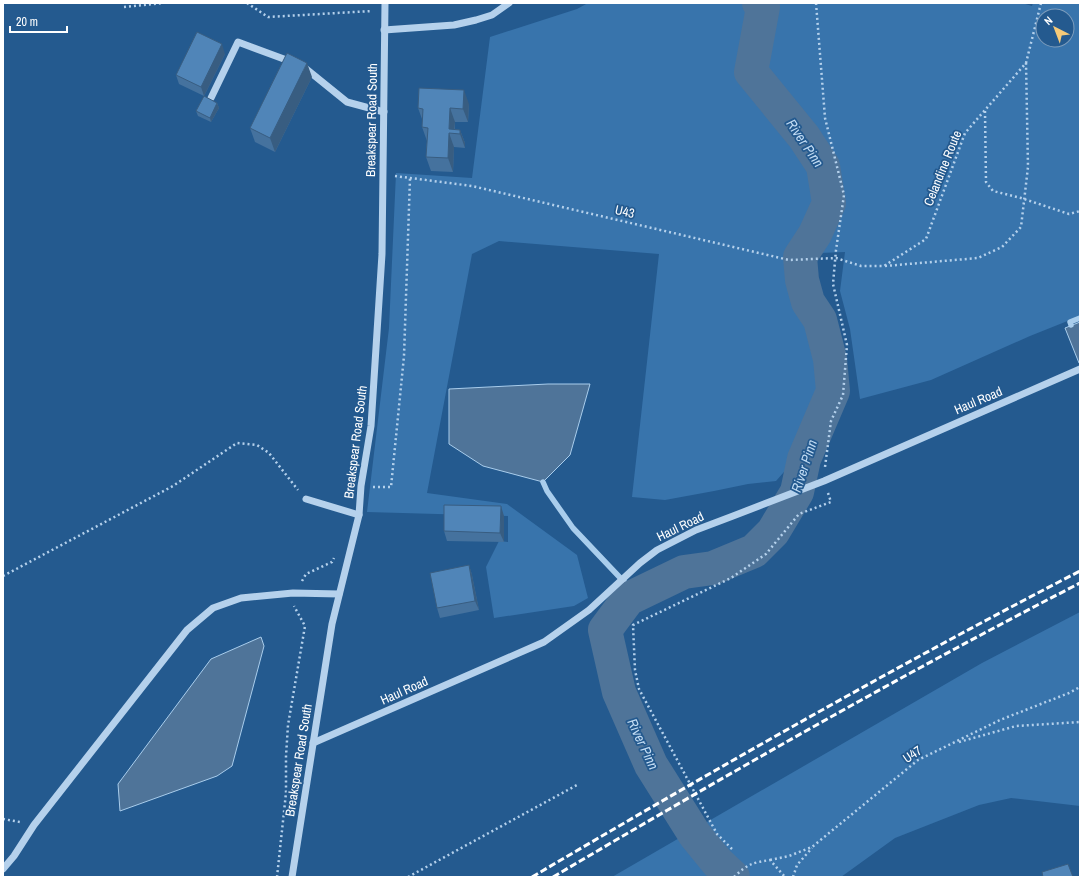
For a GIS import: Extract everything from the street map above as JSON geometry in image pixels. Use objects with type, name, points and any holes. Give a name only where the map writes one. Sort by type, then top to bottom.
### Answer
[{"type":"street","points":[[384,30],[454,25],[492,15],[509,3]]},
{"type":"street","name":"Breakspear Road South","points":[[292,877],[332,624],[359,515],[361,486],[371,426],[382,262],[385,7]]},
{"type":"street","points":[[211,98],[238,42],[305,68],[347,102],[384,112]]},
{"type":"street","name":"Haul Road","points":[[313,744],[544,642],[589,610],[640,563],[657,550],[696,530],[801,490],[1080,369]]},
{"type":"street","points":[[306,499],[359,515]]},
{"type":"street","points":[[3,870],[42,814],[187,630],[213,608],[241,598],[293,593],[340,594]]},
{"type":"path","points":[[124,7],[164,3]]},
{"type":"path","points":[[247,3],[268,17],[385,7]]},
{"type":"path","points":[[816,3],[825,118],[844,195],[836,258],[861,266],[884,266],[978,258],[1002,247],[1021,227],[1028,167],[1026,63]]},
{"type":"path","name":"Celandine Route","points":[[884,266],[926,239],[965,133],[1026,63],[1041,3]]},
{"type":"path","points":[[985,110],[986,182],[993,190],[1069,214],[1080,211]]},
{"type":"path","name":"U43","points":[[361,486],[391,487],[404,356],[410,178],[472,186],[788,260],[836,258]]},
{"type":"path","points":[[3,576],[173,486],[236,443],[257,445],[269,453],[306,499]]},
{"type":"path","points":[[277,877],[286,793],[288,726],[305,626],[291,601],[293,593],[306,574],[332,562],[335,556]]},
{"type":"path","points":[[635,670],[639,688],[717,834],[732,849]]},
{"type":"path","name":"U47","points":[[770,860],[789,856],[812,847],[918,760],[1000,720],[1069,693],[1080,687]]},
{"type":"path","points":[[951,744],[1016,726],[1080,722]]},
{"type":"path","points":[[408,877],[577,785]]},
{"type":"path","points":[[793,877],[797,865],[812,847]]},
{"type":"path","points":[[734,877],[754,862],[770,860],[785,877]]},
{"type":"shaded area","points":[[588,3],[1022,3],[1032,6],[1033,3],[1080,3],[1080,316],[1030,336],[931,380],[860,399],[850,329],[840,291],[845,252],[793,254],[792,275],[805,308],[815,324],[825,361],[827,389],[810,432],[798,456],[776,481],[748,484],[665,500],[632,497],[659,254],[499,241],[472,254],[427,493],[507,504],[577,555],[588,598],[574,606],[494,618],[486,567],[499,541],[508,542],[508,516],[367,512],[389,328],[396,173],[472,178],[490,37],[577,9]]},
{"type":"shaded area","points":[[1080,322],[1080,362],[1079,363],[1065,328]]},
{"type":"shaded area","points":[[548,384],[590,384],[570,455],[543,482],[483,466],[449,444],[449,389]]},
{"type":"shaded area","points":[[1080,612],[1080,806],[1011,798],[979,805],[895,838],[841,877],[612,877],[982,663]]},
{"type":"shaded area","points":[[261,637],[264,646],[232,766],[217,776],[120,811],[118,784],[211,659]]},
{"type":"building","points":[[197,32],[222,44],[201,87],[176,75]]},
{"type":"building","points":[[287,53],[307,63],[270,138],[250,128]]},
{"type":"building","points":[[419,88],[464,90],[463,109],[450,108],[449,129],[460,130],[460,134],[449,133],[448,158],[426,157],[428,128],[422,127],[423,109],[418,108]]},
{"type":"building","points":[[204,96],[217,103],[210,118],[196,111]]},
{"type":"building","points":[[444,505],[501,506],[500,533],[444,531]]},
{"type":"building","points":[[469,565],[475,601],[437,608],[430,573]]},
{"type":"building","points":[[1068,864],[1073,877],[1043,877],[1042,872]]},
{"type":"waterway","name":"River Pinn","points":[[733,877],[717,862],[695,835],[651,765],[619,692],[605,630],[628,599],[684,572],[713,568],[754,551],[773,532],[797,492],[804,459],[833,391],[830,359],[820,320],[808,302],[802,280],[800,257],[815,234],[829,203],[823,166],[804,137],[751,72],[763,7],[759,3]]},
{"type":"waterway","points":[[1071,325],[1070,322],[1080,318]]},
{"type":"waterway","points":[[543,482],[547,491],[573,528],[627,585],[628,599]]},
{"type":"railway","points":[[532,877],[667,798],[872,682],[1080,571]]},
{"type":"railway","points":[[553,877],[814,726],[946,653],[1080,583]]}]
